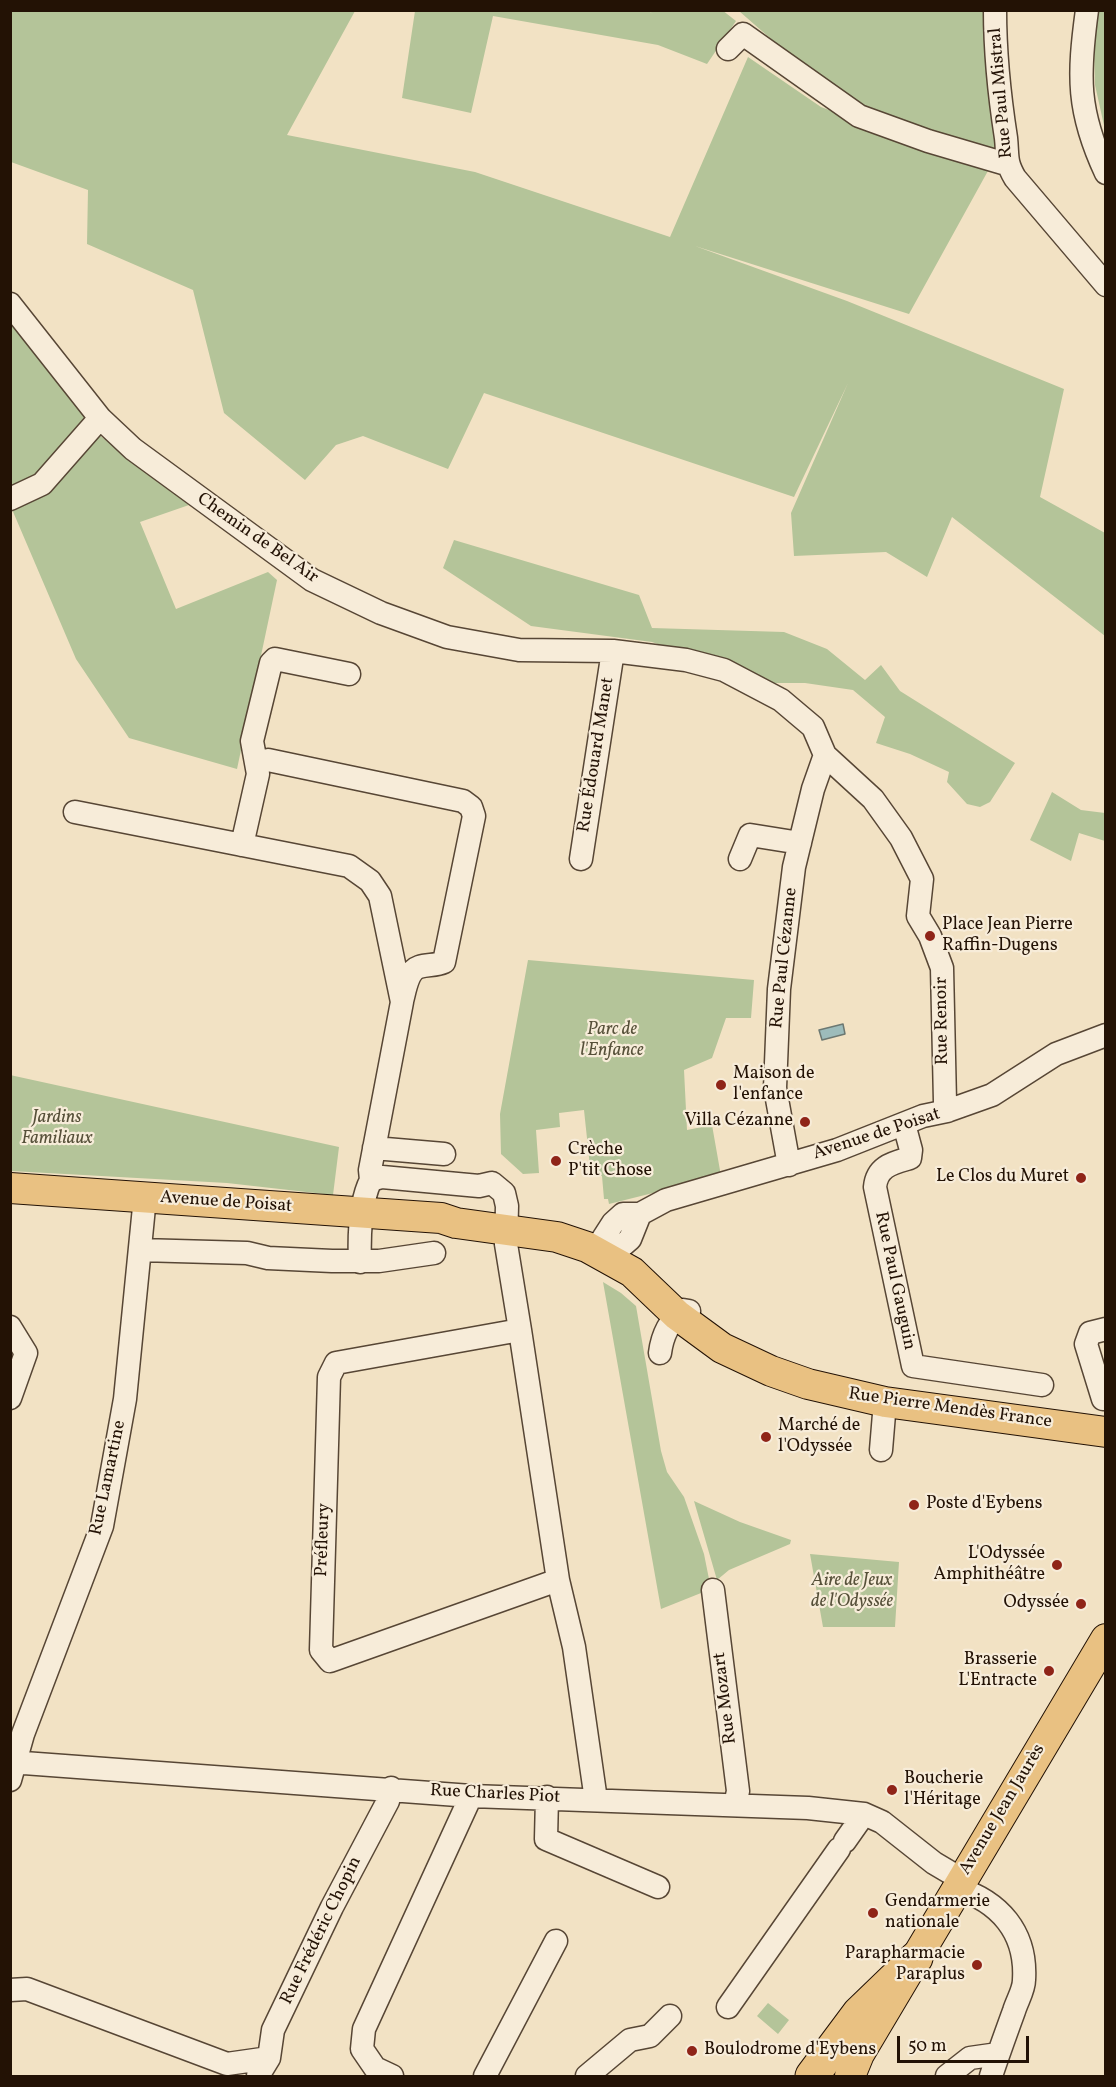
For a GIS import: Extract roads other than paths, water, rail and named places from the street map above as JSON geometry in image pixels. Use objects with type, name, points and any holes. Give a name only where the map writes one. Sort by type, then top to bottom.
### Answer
[{"type":"highway","points":[[812,2076],[859,2013],[916,1958]]},
{"type":"main road","name":"Avenue de Poisat","points":[[10,1188],[441,1218],[456,1223],[506,1224],[606,1250]]},
{"type":"main road","name":"Rue Pierre Mendès France","points":[[606,1250],[677,1315],[731,1353],[795,1379],[835,1392],[885,1402],[1106,1432]]},
{"type":"main road","name":"Rue Pierre Mendès France","points":[[606,1250],[630,1254],[749,1347],[795,1379]]},
{"type":"main road","name":"Avenue Jean Jaurès","points":[[840,2076],[855,2065],[958,1884],[1106,1639]]},
{"type":"street","name":"Rue Paul Mistral","points":[[995,10],[997,87],[1006,141],[1006,164],[1015,178],[1106,285]]},
{"type":"street","points":[[1087,10],[1080,60],[1081,101],[1091,142],[1106,173]]},
{"type":"street","points":[[728,49],[743,34],[859,116],[928,141],[1006,164]]},
{"type":"street","name":"Chemin de Bel Air","points":[[10,304],[100,418],[133,449],[312,580],[381,613],[447,637],[482,645],[519,650],[613,651],[686,660],[724,670],[781,700],[813,727],[825,755]]},
{"type":"street","points":[[10,499],[42,484],[100,418]]},
{"type":"street","name":"Rue Édouard Manet","points":[[581,859],[613,651]]},
{"type":"street","points":[[242,845],[258,774],[252,741],[271,663],[275,659],[349,674]]},
{"type":"street","name":"Rue Paul Cézanne","points":[[789,1164],[774,1088],[779,989],[800,843],[813,789],[825,755]]},
{"type":"street","name":"Rue Renoir","points":[[825,755],[873,799],[901,838],[922,879],[918,916],[930,936],[942,968],[945,1102],[948,1112]]},
{"type":"street","points":[[256,763],[268,760],[463,801],[471,807],[474,816],[444,962],[436,966],[418,967],[410,974],[402,1002],[370,1170],[371,1180],[365,1193],[360,1262]]},
{"type":"street","points":[[75,812],[349,866],[370,881],[380,896],[402,1002]]},
{"type":"street","points":[[740,859],[750,835],[800,843]]},
{"type":"street","name":"Avenue de Poisat","points":[[606,1250],[630,1239],[640,1214],[666,1200],[867,1140],[923,1116],[948,1112],[992,1095],[1056,1054],[1106,1035]]},
{"type":"street","name":"Rue Paul Gauguin","points":[[904,1124],[911,1150],[910,1158],[886,1165],[875,1179],[874,1187],[913,1366],[1042,1384]]},
{"type":"street","points":[[374,1148],[444,1154]]},
{"type":"street","points":[[371,1180],[382,1177],[479,1186],[492,1183],[504,1193],[506,1244],[558,1581],[574,1647],[596,1800]]},
{"type":"street","name":"Rue Lamartine","points":[[12,1768],[102,1526],[118,1450],[145,1197]]},
{"type":"street","points":[[140,1250],[247,1253],[268,1258],[360,1262],[380,1262],[434,1253]]},
{"type":"street","points":[[660,1353],[667,1329],[677,1315],[688,1310],[724,1337],[749,1347]]},
{"type":"street","points":[[10,1327],[26,1353],[10,1398]]},
{"type":"street","points":[[1103,1399],[1086,1344],[1090,1333],[1106,1329]]},
{"type":"street","name":"Préfleury","points":[[520,1330],[336,1363],[328,1377],[321,1650],[330,1661],[558,1581]]},
{"type":"street","points":[[881,1450],[885,1402]]},
{"type":"street","name":"Rue Mozart","points":[[713,1590],[738,1791],[735,1805]]},
{"type":"street","name":"Rue Charles Piot","points":[[12,1768],[391,1788],[471,1796],[808,1808],[864,1814],[882,1822],[958,1884],[1001,1911],[1017,1936],[1023,1957],[1024,1982],[991,2076]]},
{"type":"street","name":"Rue Frédéric Chopin","points":[[264,2067],[273,2030],[332,1907],[387,1801],[391,1788]]},
{"type":"street","points":[[392,2076],[375,2068],[362,2049],[364,2029],[471,1796]]},
{"type":"street","points":[[547,1797],[546,1839],[658,1887]]},
{"type":"street","points":[[728,2007],[864,1814]]},
{"type":"street","points":[[485,2076],[556,1941]]},
{"type":"street","points":[[10,1990],[27,1989],[227,2064],[264,2067]]},
{"type":"street","points":[[587,2076],[630,2040],[650,2036],[670,2016]]},
{"type":"street","points":[[947,2076],[970,2058],[998,2054]]},
{"type":"water","points":[[843,1024],[845,1034],[822,1040],[819,1030]]},
{"type":"place","name":"Place Jean Pierre Raffin-Dugens","points":[[930,936]]},
{"type":"place","name":"Maison de l'enfance","points":[[721,1085]]},
{"type":"place","name":"Villa Cézanne","points":[[805,1122]]},
{"type":"place","name":"Crèche P'tit Chose","points":[[556,1161]]},
{"type":"place","name":"Le Clos du Muret","points":[[1081,1178]]},
{"type":"place","name":"Marché de l'Odyssée","points":[[766,1437]]},
{"type":"place","name":"Poste d'Eybens","points":[[914,1505]]},
{"type":"place","name":"L'Odyssée Amphithéâtre","points":[[1057,1565]]},
{"type":"place","name":"Odyssée","points":[[1081,1604]]},
{"type":"place","name":"Brasserie L'Entracte","points":[[1049,1671]]},
{"type":"place","name":"Boucherie l'Héritage","points":[[892,1790]]},
{"type":"place","name":"Gendarmerie nationale","points":[[873,1913]]},
{"type":"place","name":"Parapharmacie Paraplus","points":[[977,1965]]},
{"type":"place","name":"Boulodrome d'Eybens","points":[[692,2051]]},
{"type":"park label","name":"Parc de l'Enfance","points":[[612,1041]]},
{"type":"park label","name":"Jardins Familiaux","points":[[57,1129]]},
{"type":"park label","name":"Aire de Jeux de l'Odyssée","points":[[852,1592]]}]
